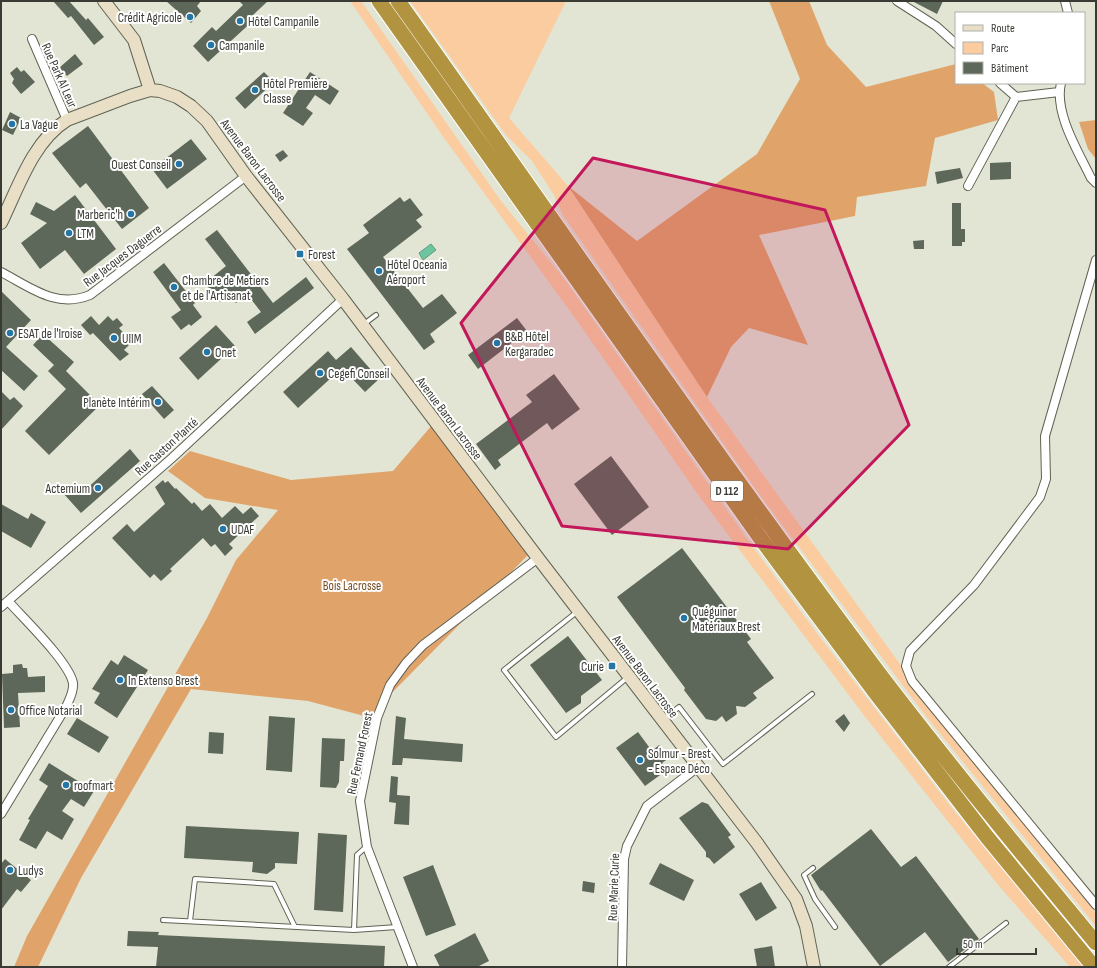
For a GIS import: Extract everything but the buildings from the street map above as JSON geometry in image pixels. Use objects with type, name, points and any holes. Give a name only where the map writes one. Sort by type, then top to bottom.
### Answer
[{"type":"highway","name":"D 112","points":[[379,1],[761,539],[870,686],[986,837],[1094,967]]},
{"type":"highway","name":"D 112","points":[[398,1],[771,526],[880,674],[1000,827],[1096,943]]},
{"type":"street","points":[[104,1],[134,40],[150,90]]},
{"type":"street","points":[[898,1],[936,26],[955,43]]},
{"type":"street","points":[[1065,1],[1068,12]]},
{"type":"street","name":"Rue Park Al Leur","points":[[32,39],[67,120]]},
{"type":"street","points":[[1001,84],[1016,97],[1059,92]]},
{"type":"street","points":[[1061,84],[1059,92],[1068,132],[1091,178],[1096,183]]},
{"type":"street","name":"Avenue Baron Lacrosse","points":[[1,223],[40,145],[48,134],[67,120],[150,90],[160,91],[177,97],[191,106],[207,121],[246,176],[363,325],[578,611],[757,843],[796,899],[806,926],[814,967]]},
{"type":"street","points":[[968,186],[1016,97]]},
{"type":"street","name":"Rue Jacques Daguerre","points":[[1,272],[38,293],[54,299],[79,300],[90,295],[246,176]]},
{"type":"street","points":[[1096,260],[1045,436],[1046,479],[1040,497],[974,586],[910,651],[906,666],[912,681],[1096,906]]},
{"type":"street","name":"Rue Gaston Planté","points":[[4,604],[172,458],[343,299]]},
{"type":"street","name":"Rue Fernand Forest","points":[[412,967],[367,847],[360,801],[377,718],[390,685],[406,663],[423,645],[538,558]]},
{"type":"street","points":[[1,814],[66,707],[72,695],[73,684],[70,674],[63,664],[4,604]]},
{"type":"street","name":"Rue Marie Curie","points":[[622,967],[624,859],[627,846],[647,806],[698,767]]},
{"type":"lane","points":[[363,325],[376,315]]},
{"type":"lane","points":[[578,611],[504,670],[556,737],[629,676]]},
{"type":"lane","points":[[662,720],[679,707],[723,764],[812,694]]},
{"type":"lane","points":[[354,930],[358,855],[367,847]]},
{"type":"lane","points":[[813,868],[804,875],[815,899],[835,927]]},
{"type":"lane","points":[[190,922],[195,879],[274,884],[296,927]]},
{"type":"lane","points":[[163,920],[354,930],[397,927]]},
{"type":"lane","points":[[949,967],[1006,923]]},
{"type":"highlighted area","points":[[593,158],[825,210],[909,425],[788,549],[562,526],[461,323]]},
{"type":"green space","points":[[350,1],[361,1],[501,201],[565,280],[745,536],[822,640],[952,808],[1083,967],[1070,967],[999,886],[866,718],[699,496],[578,322],[444,138]]},
{"type":"green space","points":[[410,1],[566,1],[509,118],[568,186],[707,397],[900,664],[918,694],[1096,913],[1096,926],[925,715],[757,491],[563,215],[554,195],[532,161],[506,135]]},
{"type":"green space","points":[[769,1],[809,1],[827,45],[866,87],[955,64],[955,84],[983,84],[994,92],[998,120],[935,138],[926,186],[857,197],[855,216],[759,235],[808,345],[749,328],[731,347],[707,397],[568,186],[637,241],[757,154],[800,79]]},
{"type":"green space","points":[[1096,120],[1096,159],[1088,149],[1079,122]]},
{"type":"green space","name":"Bois Lacrosse","points":[[432,425],[528,555],[368,717],[308,701],[191,689],[81,878],[38,967],[14,967],[27,936],[207,618],[236,560],[278,510],[205,498],[168,471],[190,451],[291,480],[393,471]]},
{"type":"shaded area","points":[[431,244],[436,250],[423,260],[419,253]]},
{"type":"place","name":"Crédit Agricole","points":[[190,17]]},
{"type":"place","name":"Hôtel Campanile","points":[[240,21]]},
{"type":"place","name":"Campanile","points":[[211,45]]},
{"type":"place","name":"Hôtel Première Classe","points":[[255,90]]},
{"type":"place","name":"La Vague","points":[[12,124]]},
{"type":"place","name":"Ouest Conseil","points":[[179,164]]},
{"type":"place","name":"Marberic'h","points":[[131,214]]},
{"type":"place","name":"LTM","points":[[69,233]]},
{"type":"place","name":"Forest","points":[[300,254]]},
{"type":"place","name":"Hôtel Oceania Aéroport","points":[[379,271]]},
{"type":"place","name":"Chambre de Metiers et de l'Artisanat","points":[[174,287]]},
{"type":"place","name":"ESAT de l'Iroise","points":[[10,333]]},
{"type":"place","name":"UIIM","points":[[114,338]]},
{"type":"place","name":"B&B Hôtel Kergaradec","points":[[497,343]]},
{"type":"place","name":"Onet","points":[[207,352]]},
{"type":"place","name":"Cegefi Conseil","points":[[320,373]]},
{"type":"place","name":"Planète Intérim","points":[[158,402]]},
{"type":"place","name":"Actemium","points":[[98,488]]},
{"type":"place","name":"UDAF","points":[[223,529]]},
{"type":"place","name":"Quéguiner Matériaux Brest","points":[[684,618]]},
{"type":"place","name":"Curie","points":[[612,666]]},
{"type":"place","name":"In Extenso Brest","points":[[120,680]]},
{"type":"place","name":"Office Notarial","points":[[11,710]]},
{"type":"place","name":"Solmur - Brest - Espace Déco","points":[[640,760]]},
{"type":"place","name":"roofmart","points":[[66,785]]},
{"type":"place","name":"Ludys","points":[[10,870]]}]
